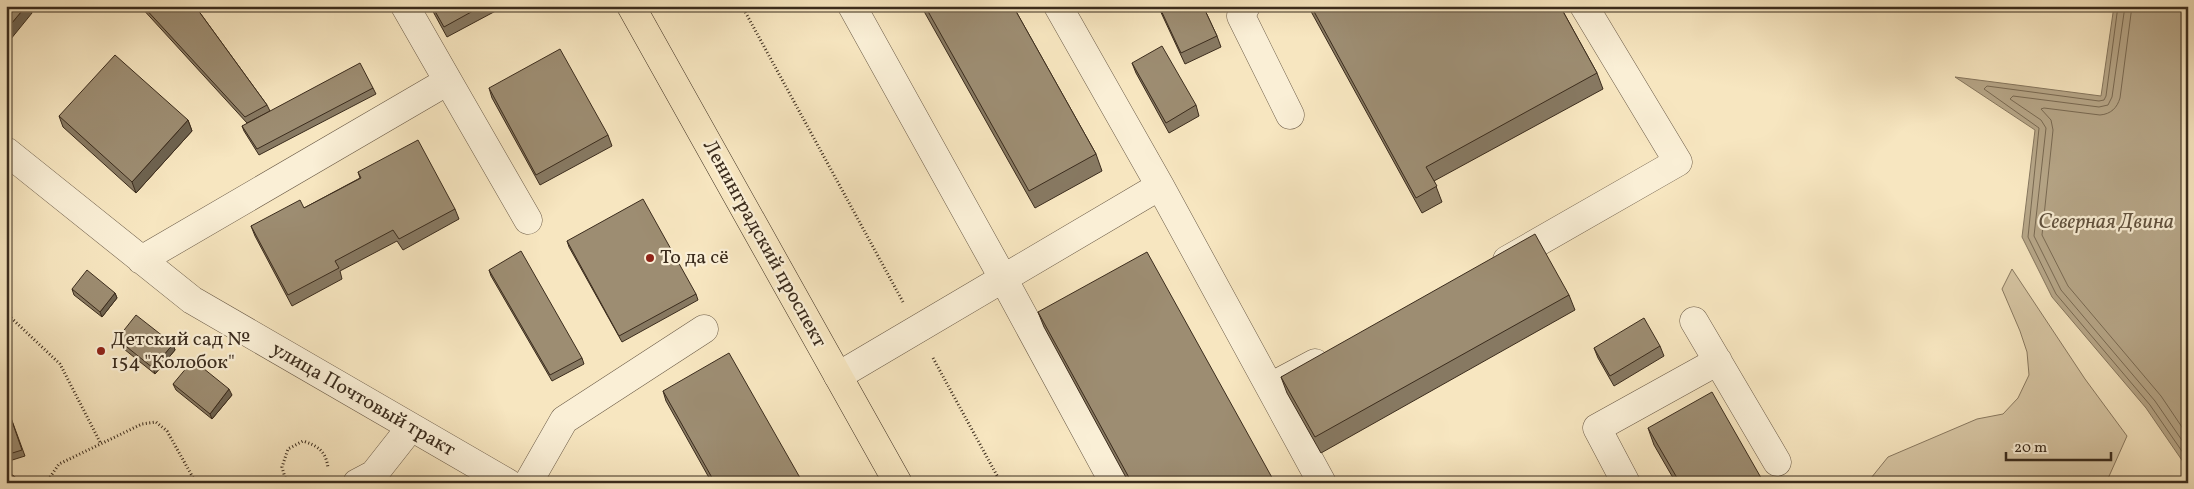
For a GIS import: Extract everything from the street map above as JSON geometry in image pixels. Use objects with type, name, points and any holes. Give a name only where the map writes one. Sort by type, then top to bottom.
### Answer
[{"type":"main road","name":"Ленинградский проспект","points":[[631,6],[898,483]]},
{"type":"street","points":[[405,6],[528,220]]},
{"type":"street","points":[[852,6],[1114,483]]},
{"type":"street","points":[[1058,6],[1160,186],[1322,483]]},
{"type":"street","points":[[1246,6],[1241,16],[1290,115]]},
{"type":"street","points":[[1486,271],[1678,162],[1584,6]]},
{"type":"street","points":[[141,260],[448,81]]},
{"type":"street","name":"улица Почтовый тракт","points":[[6,150],[192,300],[508,483]]},
{"type":"street","points":[[838,376],[1160,186]]},
{"type":"street","points":[[1694,321],[1777,462]]},
{"type":"street","points":[[528,483],[564,420],[704,329]]},
{"type":"street","points":[[1270,387],[1339,350]]},
{"type":"street","points":[[1626,483],[1597,428],[1718,361]]},
{"type":"street","points":[[357,483],[374,474],[411,427]]},
{"type":"path","points":[[742,6],[1001,483]]},
{"type":"path","points":[[6,313],[60,364],[101,444]]},
{"type":"path","points":[[46,483],[59,464],[142,424],[156,422],[167,431],[196,483]]},
{"type":"path","points":[[289,483],[286,481],[282,467],[288,450],[303,441],[317,446],[327,456],[329,473]]},
{"type":"shaded area","points":[[2012,269],[2085,379],[2127,436],[2106,483],[1867,483],[1888,457],[1977,419],[2003,414],[2018,398],[2029,375],[2027,352],[2002,289]]},
{"type":"water","name":"Северная Двина","points":[[2114,6],[2188,6],[2188,469],[2146,408],[2052,297],[2022,237],[2035,130],[1955,77],[2101,96]]},
{"type":"building","points":[[6,6],[26,6],[6,30]]},
{"type":"building","points":[[143,6],[195,6],[267,105],[245,117]]},
{"type":"building","points":[[432,6],[482,6],[444,27]]},
{"type":"building","points":[[925,6],[1013,6],[1096,154],[1029,191]]},
{"type":"building","points":[[1159,6],[1203,6],[1217,36],[1181,53]]},
{"type":"building","points":[[1311,6],[1560,6],[1597,73],[1426,167],[1437,186],[1416,198]]},
{"type":"building","points":[[1162,46],[1196,105],[1166,123],[1132,63]]},
{"type":"building","points":[[560,49],[608,135],[536,175],[489,88]]},
{"type":"building","points":[[115,55],[188,120],[132,182],[59,116]]},
{"type":"building","points":[[360,63],[373,88],[257,149],[242,126]]},
{"type":"building","points":[[418,140],[455,209],[399,239],[393,230],[335,261],[339,268],[288,295],[251,226],[300,200],[304,208],[361,178],[358,172]]},
{"type":"building","points":[[643,199],[696,294],[619,336],[567,241]]},
{"type":"building","points":[[1535,234],[1569,295],[1315,437],[1281,377]]},
{"type":"building","points":[[521,251],[582,358],[550,375],[489,270]]},
{"type":"building","points":[[1147,252],[1275,483],[1132,483],[1038,312]]},
{"type":"building","points":[[87,270],[115,293],[100,312],[72,289]]},
{"type":"building","points":[[136,315],[173,344],[153,368],[117,339]]},
{"type":"building","points":[[1644,318],[1660,346],[1610,376],[1594,348]]},
{"type":"building","points":[[729,353],[803,483],[715,483],[663,391]]},
{"type":"building","points":[[193,360],[229,389],[210,414],[173,384]]},
{"type":"building","points":[[1712,392],[1764,483],[1680,483],[1648,428]]},
{"type":"building","points":[[6,407],[22,450],[6,455]]},
{"type":"building","points":[[6,470],[19,480],[17,483],[6,483]]},
{"type":"place","name":"То да сё","points":[[650,258]]},
{"type":"place","name":"Детский сад № 154 \"Колобок\"","points":[[101,351]]}]
